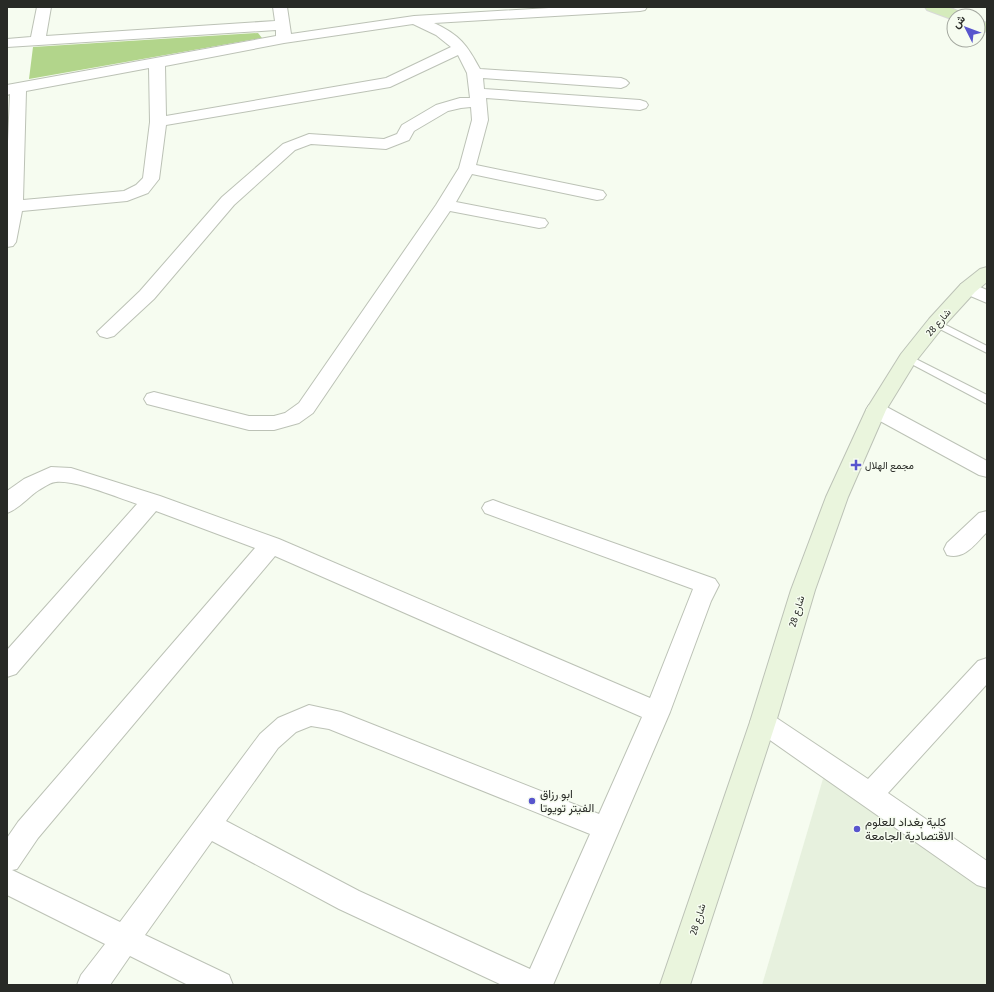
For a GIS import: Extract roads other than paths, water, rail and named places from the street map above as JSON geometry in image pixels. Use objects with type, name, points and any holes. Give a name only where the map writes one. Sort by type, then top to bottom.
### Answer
[{"type":"main road","points":[[932,7],[946,12]]},
{"type":"street","points":[[38,41],[44,7]]},
{"type":"street","points":[[280,7],[283,32]]},
{"type":"street","points":[[7,43],[283,32],[414,20],[640,7]]},
{"type":"street","points":[[154,399],[249,423],[274,423],[292,418],[306,408],[445,205],[467,168],[480,120],[475,73],[461,48],[441,32],[414,20]]},
{"type":"street","points":[[7,242],[14,206],[12,89],[157,62],[283,32]]},
{"type":"street","points":[[158,122],[390,82],[461,48]]},
{"type":"street","points":[[14,206],[127,196],[142,190],[151,179],[158,122],[157,62]]},
{"type":"street","points":[[475,73],[621,83]]},
{"type":"street","points":[[107,332],[147,295],[228,200],[289,147],[309,139],[386,144],[403,137],[408,128],[442,108],[477,98],[640,105]]},
{"type":"street","points":[[467,168],[597,195]]},
{"type":"street","points":[[445,205],[539,223]]},
{"type":"street","name":"شارع 28","points":[[675,985],[763,722],[802,590],[837,497],[876,410],[908,358],[936,324],[978,292],[987,273]]},
{"type":"street","points":[[876,410],[987,470]]},
{"type":"street","points":[[7,505],[15,496],[32,484],[51,474],[70,475],[152,501],[270,545],[657,712]]},
{"type":"street","points":[[7,667],[152,501]]},
{"type":"street","points":[[493,508],[707,584],[699,601],[657,712],[538,985]]},
{"type":"street","points":[[955,549],[987,519]]},
{"type":"street","points":[[7,860],[28,830],[270,545]]},
{"type":"street","points":[[869,796],[987,668]]},
{"type":"street","points":[[92,985],[268,741],[287,725],[309,715],[332,719],[607,829]]},
{"type":"street","points":[[763,722],[987,876]]},
{"type":"street","points":[[208,825],[350,900],[534,985]]},
{"type":"street","points":[[7,881],[218,985]]},
{"type":"lane","points":[[936,324],[987,350]]},
{"type":"lane","points":[[908,358],[987,400]]},
{"type":"place","name":"مجمع الهلال","points":[[856,465]]},
{"type":"place","name":"ابو رزاق الفيتر تويوتا","points":[[532,801]]},
{"type":"place","name":"كلية بغداد للعلوم الاقتصادية الجامعة","points":[[857,829]]}]
